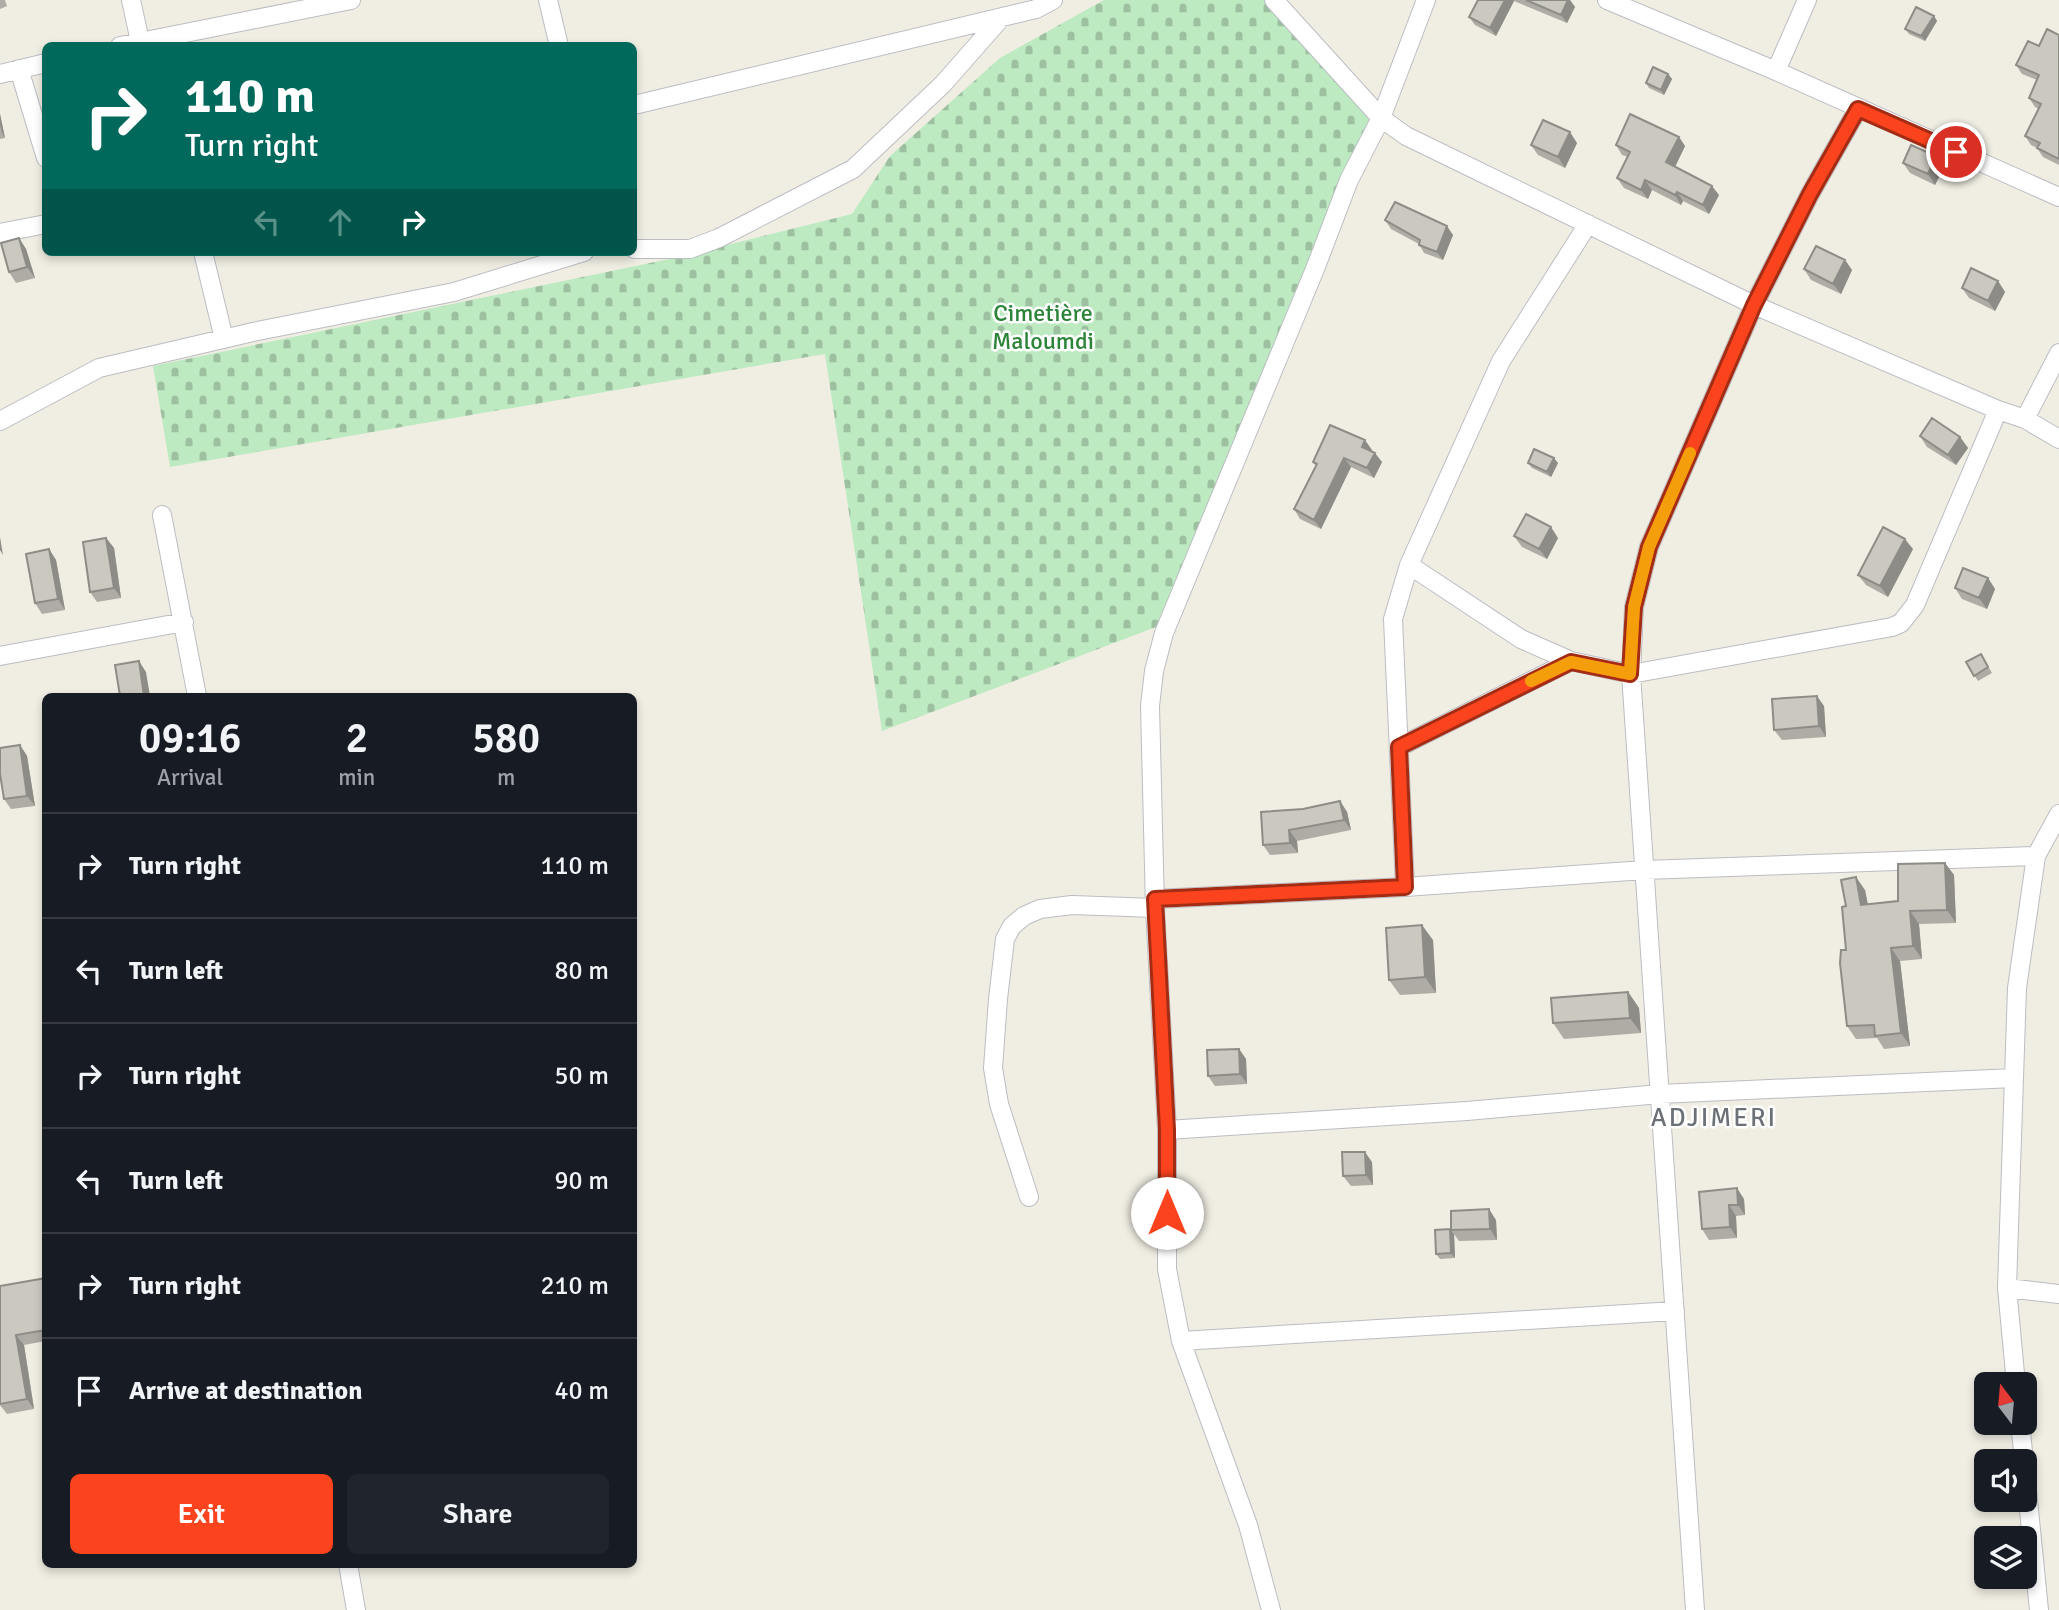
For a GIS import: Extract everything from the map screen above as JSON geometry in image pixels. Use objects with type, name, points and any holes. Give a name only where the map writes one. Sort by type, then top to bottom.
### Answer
[{"type":"street","points":[[131,0],[141,42]]},
{"type":"street","points":[[146,42],[351,0]]},
{"type":"street","points":[[548,0],[558,42]]},
{"type":"street","points":[[637,104],[1001,18],[1036,9],[1053,0]]},
{"type":"street","points":[[1274,0],[1381,118],[1406,136],[1754,305],[1998,410],[2025,419],[2059,439]]},
{"type":"street","points":[[1271,1610],[1248,1525],[1181,1341],[1167,1269],[1167,1130],[1155,903],[1150,706],[1154,671],[1164,633],[1315,269],[1349,180],[1381,118],[1426,0]]},
{"type":"street","points":[[1776,71],[1807,0]]},
{"type":"street","points":[[1615,2],[2059,197]]},
{"type":"street","points":[[637,248],[690,249],[719,238],[853,169],[943,84],[1001,18]]},
{"type":"street","points":[[0,74],[42,64]]},
{"type":"street","points":[[19,69],[42,145]]},
{"type":"street","points":[[1695,1610],[1630,674],[1634,607],[1649,547],[1754,305],[1810,194],[1858,109]]},
{"type":"street","points":[[1405,887],[1393,619],[1409,565],[1501,361],[1588,224]]},
{"type":"street","points":[[0,233],[42,225]]},
{"type":"street","points":[[204,256],[224,339]]},
{"type":"street","points":[[0,421],[99,368],[224,339],[454,292],[571,256]]},
{"type":"street","points":[[2025,419],[2059,353]]},
{"type":"street","points":[[1409,565],[1521,639],[1571,662],[1630,674],[1869,633],[1901,623],[1915,605],[1998,410]]},
{"type":"street","points":[[162,515],[196,693]]},
{"type":"street","points":[[0,656],[184,622]]},
{"type":"street","points":[[1399,747],[1571,662]]},
{"type":"street","points":[[2015,1372],[2007,1288],[2017,988],[2036,856],[2059,814]]},
{"type":"street","points":[[1029,1198],[999,1104],[993,1068],[1005,939],[1012,926],[1024,916],[1040,909],[1644,870],[2036,856]]},
{"type":"street","points":[[1167,1130],[1467,1111],[1660,1094],[2014,1077]]},
{"type":"street","points":[[2007,1288],[2059,1294]]},
{"type":"street","points":[[1181,1341],[1675,1311]]},
{"type":"street","points":[[2029,1512],[2039,1610]]},
{"type":"street","points":[[349,1568],[356,1610]]},
{"type":"green space","name":"Cimetière Maloumdi","points":[[1104,0],[1275,0],[1370,117],[1156,627],[882,731],[825,354],[170,467],[153,366],[679,257],[852,214],[890,156],[1000,58]]},
{"type":"building","points":[[1478,0],[1505,0],[1490,28],[1469,17]]},
{"type":"building","points":[[1526,0],[1568,0],[1561,15]]},
{"type":"building","points":[[1916,7],[1934,16],[1921,36],[1905,29]]},
{"type":"building","points":[[2047,29],[2059,35],[2059,159],[2037,148],[2040,143],[2025,136],[2041,104],[2029,98],[2039,75],[2016,65],[2028,41],[2039,46]]},
{"type":"building","points":[[1653,67],[1668,74],[1661,90],[1646,83]]},
{"type":"building","points":[[1630,114],[1679,137],[1666,162],[1712,186],[1703,205],[1645,180],[1641,190],[1617,178],[1630,152],[1616,145]]},
{"type":"building","points":[[1543,120],[1570,132],[1558,157],[1531,145]]},
{"type":"building","points":[[1911,145],[1936,156],[1928,174],[1903,163]]},
{"type":"building","points":[[1395,202],[1447,226],[1437,252],[1419,245],[1420,240],[1385,220]]},
{"type":"building","points":[[19,238],[27,267],[9,272],[1,243]]},
{"type":"building","points":[[1816,246],[1845,260],[1833,284],[1804,269]]},
{"type":"building","points":[[1971,268],[1998,281],[1988,301],[1962,288]]},
{"type":"building","points":[[1932,418],[1960,437],[1948,455],[1920,436]]},
{"type":"building","points":[[1330,425],[1365,440],[1362,447],[1375,453],[1367,468],[1344,458],[1314,520],[1294,509],[1317,464],[1313,462]]},
{"type":"building","points":[[1534,449],[1554,458],[1547,472],[1528,463]]},
{"type":"building","points":[[1526,514],[1551,527],[1539,549],[1514,536]]},
{"type":"building","points":[[1883,527],[1905,539],[1880,586],[1858,575]]},
{"type":"building","points":[[106,538],[114,588],[90,592],[83,542]]},
{"type":"building","points":[[49,549],[58,599],[35,603],[26,554]]},
{"type":"building","points":[[1963,568],[1988,578],[1979,598],[1955,588]]},
{"type":"building","points":[[1981,654],[1988,667],[1974,676],[1966,662]]},
{"type":"building","points":[[139,661],[144,693],[120,693],[115,665]]},
{"type":"building","points":[[1817,696],[1819,726],[1774,730],[1772,699]]},
{"type":"building","points":[[20,745],[27,796],[4,799],[0,748]]},
{"type":"building","points":[[1340,801],[1344,820],[1289,830],[1290,843],[1263,845],[1261,812],[1303,809]]},
{"type":"building","points":[[1945,863],[1947,910],[1910,911],[1913,946],[1891,948],[1901,1033],[1875,1036],[1874,1025],[1847,1026],[1840,963],[1841,950],[1846,950],[1842,907],[1846,906],[1841,880],[1856,877],[1861,905],[1898,901],[1898,864]]},
{"type":"building","points":[[1422,925],[1425,977],[1389,980],[1386,928]]},
{"type":"building","points":[[1628,992],[1630,1018],[1553,1023],[1551,998]]},
{"type":"building","points":[[1239,1049],[1240,1074],[1208,1076],[1207,1050]]},
{"type":"building","points":[[1342,1152],[1365,1152],[1366,1175],[1343,1176]]},
{"type":"building","points":[[1737,1188],[1738,1205],[1729,1205],[1730,1227],[1702,1229],[1699,1192]]},
{"type":"building","points":[[1489,1209],[1490,1229],[1451,1230],[1451,1211]]},
{"type":"building","points":[[1450,1229],[1451,1253],[1436,1254],[1435,1230]]},
{"type":"building","points":[[42,1279],[42,1331],[16,1335],[27,1399],[0,1404],[0,1286]]},
{"type":"slow traffic","points":[[1531,681],[1571,662],[1630,674],[1634,607],[1649,547],[1690,453]]},
{"type":"district","name":"ADJIMERI","points":[[1714,1118]]},
{"type":"route","points":[[1167,1213],[1167,1130],[1155,899],[1405,887],[1399,747],[1571,662],[1630,674],[1634,607],[1649,547],[1754,305],[1810,194],[1858,109],[1956,152]]}]
